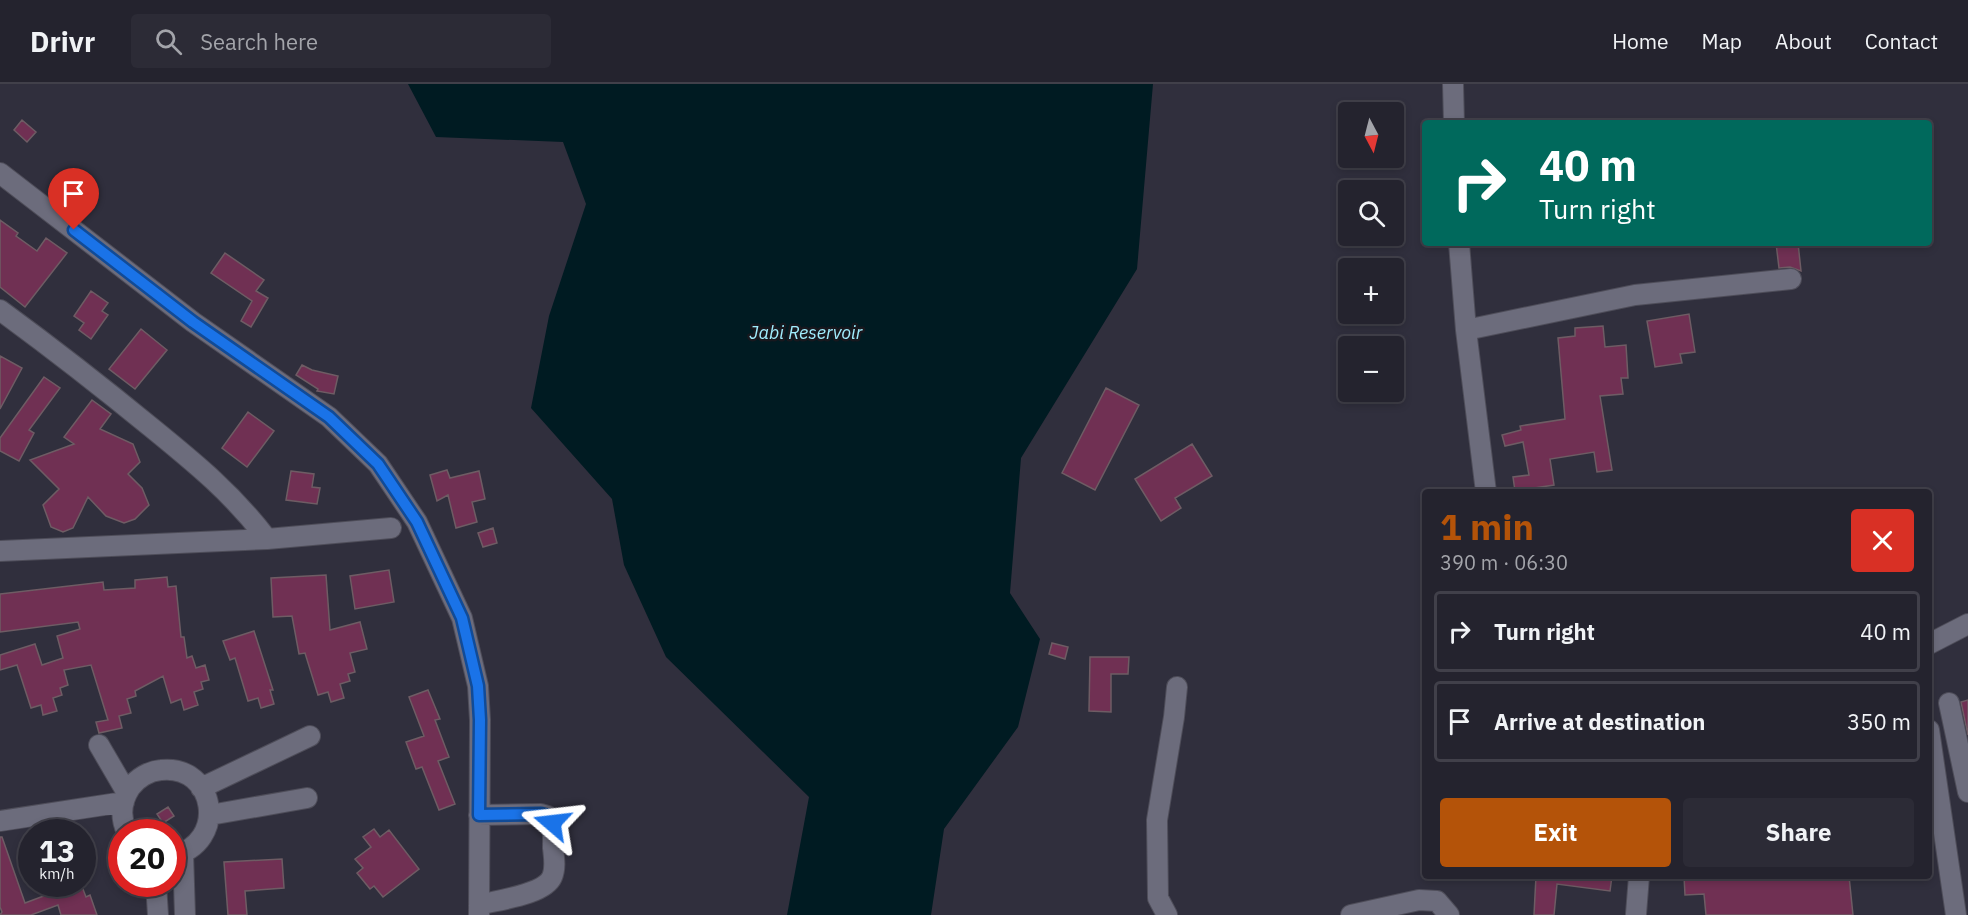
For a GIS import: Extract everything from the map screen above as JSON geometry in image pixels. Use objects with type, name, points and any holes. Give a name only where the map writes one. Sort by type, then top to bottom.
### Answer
[{"type":"street","points":[[1453,84],[1454,120]]},
{"type":"street","points":[[0,173],[193,322],[329,417],[378,464],[417,522],[462,618],[478,686],[480,720],[479,815],[479,910],[534,891],[546,884],[552,876],[554,863],[552,823],[548,816],[541,814],[479,815]]},
{"type":"street","points":[[1459,246],[1466,330],[1486,489]]},
{"type":"street","points":[[1466,330],[1635,295],[1791,279]]},
{"type":"street","points":[[0,310],[74,365],[218,482],[251,517],[267,539]]},
{"type":"street","points":[[0,551],[267,539],[391,528]]},
{"type":"street","points":[[1932,642],[1968,624]]},
{"type":"street","points":[[1167,915],[1158,898],[1157,820],[1177,687]]},
{"type":"street","points":[[1949,703],[1968,792]]},
{"type":"street","points":[[201,788],[310,736]]},
{"type":"street","points":[[99,745],[125,797],[123,819]]},
{"type":"street","points":[[1932,752],[1939,804],[1960,886],[1956,915]]},
{"type":"street","points":[[0,821],[125,797],[140,778],[158,770],[178,771],[187,775],[201,788],[206,796],[210,815],[205,834],[199,842],[186,850]]},
{"type":"street","points":[[210,815],[307,798]]},
{"type":"street","points":[[1939,804],[1968,798]]},
{"type":"street","points":[[1636,914],[1639,879]]},
{"type":"street","points":[[157,897],[158,915]]},
{"type":"street","points":[[183,897],[185,915]]},
{"type":"street","points":[[1351,915],[1419,900],[1437,902],[1449,915]]},
{"type":"water","name":"Jabi Reservoir","points":[[408,84],[1153,84],[1137,269],[1021,458],[1010,593],[1040,639],[1018,727],[944,829],[931,915],[787,915],[809,797],[666,657],[624,565],[612,499],[531,408],[549,316],[586,204],[563,142],[436,137]]},
{"type":"building","points":[[22,120],[36,132],[27,142],[14,130]]},
{"type":"building","points":[[0,220],[18,233],[16,236],[37,251],[46,238],[67,253],[25,307],[0,287]]},
{"type":"building","points":[[1776,246],[1798,246],[1801,271],[1790,267],[1779,268]]},
{"type":"building","points":[[225,253],[264,280],[256,291],[268,298],[251,327],[241,321],[252,301],[211,273]]},
{"type":"building","points":[[91,291],[108,303],[102,311],[108,315],[91,339],[79,330],[84,323],[74,316]]},
{"type":"building","points":[[1689,314],[1695,352],[1680,354],[1682,363],[1655,367],[1647,321]]},
{"type":"building","points":[[1603,326],[1605,347],[1626,345],[1628,378],[1621,378],[1623,394],[1600,396],[1612,470],[1597,472],[1594,452],[1550,459],[1554,485],[1515,489],[1513,477],[1529,475],[1523,442],[1505,446],[1502,435],[1521,430],[1520,426],[1565,419],[1558,338],[1575,336],[1575,328]]},
{"type":"building","points":[[141,329],[167,350],[135,389],[109,369]]},
{"type":"building","points":[[0,356],[22,368],[0,409]]},
{"type":"building","points":[[302,365],[312,370],[338,376],[334,394],[317,391],[318,389],[296,375]]},
{"type":"building","points":[[44,377],[60,388],[29,430],[34,433],[19,461],[0,451],[0,438]]},
{"type":"building","points":[[1106,388],[1139,405],[1095,490],[1062,473]]},
{"type":"building","points":[[92,400],[111,414],[100,429],[133,444],[140,462],[128,474],[142,488],[149,505],[135,519],[124,523],[106,516],[88,497],[73,528],[63,532],[51,527],[43,505],[59,489],[30,460],[74,444],[64,437]]},
{"type":"building","points":[[248,412],[274,431],[247,467],[222,448]]},
{"type":"building","points":[[1192,444],[1212,476],[1175,498],[1181,508],[1161,521],[1135,479]]},
{"type":"building","points":[[447,470],[450,478],[479,471],[485,499],[472,502],[477,522],[456,528],[448,495],[437,501],[430,475]]},
{"type":"building","points":[[291,471],[314,474],[312,487],[320,488],[317,504],[286,500]]},
{"type":"building","points":[[493,528],[497,543],[483,547],[478,533]]},
{"type":"building","points":[[389,570],[394,602],[355,609],[350,576]]},
{"type":"building","points":[[326,575],[330,630],[360,622],[367,649],[350,653],[355,672],[348,674],[350,681],[340,684],[344,698],[331,702],[328,692],[318,695],[305,653],[299,654],[292,616],[273,617],[271,578]]},
{"type":"building","points":[[167,577],[168,587],[176,586],[181,637],[184,637],[187,658],[192,656],[196,668],[205,665],[209,680],[201,682],[203,689],[194,692],[198,705],[184,710],[181,699],[171,703],[163,676],[135,691],[136,696],[127,699],[131,713],[119,716],[122,728],[99,733],[96,722],[108,720],[91,665],[64,670],[68,685],[60,688],[62,695],[53,698],[57,711],[43,715],[41,705],[31,708],[17,665],[0,670],[0,655],[35,644],[42,665],[63,658],[57,636],[80,629],[78,622],[0,632],[0,594],[103,582],[104,590],[135,588],[135,580]]},
{"type":"building","points":[[254,631],[273,690],[270,690],[274,704],[261,708],[258,698],[248,701],[235,658],[230,660],[223,641]]},
{"type":"building","points":[[1052,643],[1068,647],[1065,659],[1049,654]]},
{"type":"building","points":[[1090,657],[1129,657],[1128,674],[1111,674],[1111,712],[1089,711]]},
{"type":"building","points":[[428,690],[440,719],[435,720],[449,757],[438,761],[455,804],[439,810],[422,767],[416,769],[406,742],[424,736],[409,697]]},
{"type":"building","points":[[1968,700],[1968,735],[1961,702]]},
{"type":"building","points":[[168,807],[174,816],[169,819],[160,819],[157,814]]},
{"type":"building","points":[[374,829],[380,837],[389,830],[419,869],[383,897],[374,886],[370,889],[357,873],[363,868],[355,859],[371,847],[363,837]]},
{"type":"building","points":[[0,837],[2,837],[18,883],[18,897],[23,897],[25,903],[41,897],[91,897],[97,915],[61,915],[58,905],[31,915],[0,915],[2,912],[0,907]]},
{"type":"building","points":[[282,859],[284,888],[245,891],[247,915],[228,915],[224,862]]},
{"type":"building","points":[[1536,879],[1612,879],[1610,891],[1557,884],[1554,915],[1534,915]]},
{"type":"building","points":[[1684,879],[1849,879],[1853,915],[1706,915],[1704,894],[1685,895]]},
{"type":"route","points":[[74,230],[193,322],[329,417],[378,464],[417,522],[462,618],[478,686],[479,815],[541,814],[548,816],[552,823]]}]
